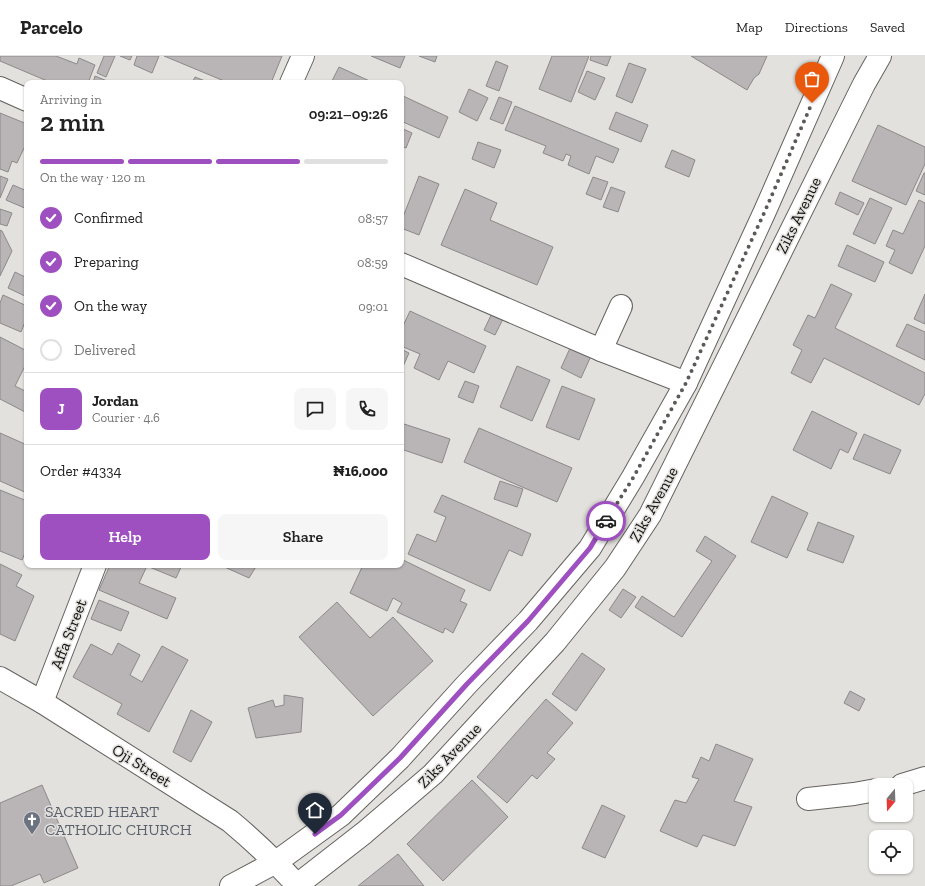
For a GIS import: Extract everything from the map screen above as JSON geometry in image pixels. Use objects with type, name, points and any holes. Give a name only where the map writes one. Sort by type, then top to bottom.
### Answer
[{"type":"main road","points":[[292,80],[303,56]]},
{"type":"main road","name":"Ziks Avenue","points":[[231,886],[276,862],[341,815],[400,758],[467,684],[528,621],[590,548],[633,478],[686,383],[765,211],[833,56]]},
{"type":"main road","name":"Ziks Avenue","points":[[296,886],[364,833],[433,774],[555,642],[615,568],[650,515],[860,91],[880,56]]},
{"type":"main road","points":[[0,88],[24,99]]},
{"type":"main road","points":[[404,265],[601,350],[686,383]]},
{"type":"main road","points":[[601,350],[621,306]]},
{"type":"main road","name":"Affa Street","points":[[42,702],[94,568]]},
{"type":"main road","name":"Oji Street","points":[[0,678],[42,702],[230,821],[252,839],[276,862],[296,886]]},
{"type":"main road","points":[[913,782],[925,778]]},
{"type":"main road","points":[[808,799],[869,791]]},
{"type":"building","points":[[0,56],[56,56],[77,64],[79,58],[95,65],[89,80],[45,80],[0,61]]},
{"type":"building","points":[[104,56],[115,56],[106,77],[97,73]]},
{"type":"building","points":[[120,56],[132,56],[130,60]]},
{"type":"building","points":[[137,56],[159,56],[152,73],[134,65]]},
{"type":"building","points":[[164,56],[282,56],[272,80],[222,80]]},
{"type":"building","points":[[371,56],[405,56],[400,68]]},
{"type":"building","points":[[419,56],[437,56],[435,62]]},
{"type":"building","points":[[552,56],[589,56],[571,102],[539,89]]},
{"type":"building","points":[[591,56],[611,56],[607,66],[590,60]]},
{"type":"building","points":[[691,56],[767,56],[759,74],[754,78],[747,90]]},
{"type":"building","points":[[496,61],[508,66],[499,91],[486,86]]},
{"type":"building","points":[[629,63],[646,69],[632,103],[616,96]]},
{"type":"building","points":[[339,67],[367,80],[332,80]]},
{"type":"building","points":[[587,71],[605,78],[595,100],[578,92]]},
{"type":"building","points":[[95,76],[105,80],[94,80]]},
{"type":"building","points":[[195,77],[202,80],[194,80]]},
{"type":"building","points":[[469,89],[488,98],[477,121],[459,112]]},
{"type":"building","points":[[404,96],[448,117],[439,138],[404,122]]},
{"type":"building","points":[[499,97],[512,102],[503,124],[490,119]]},
{"type":"building","points":[[515,106],[619,149],[613,163],[596,156],[589,174],[568,165],[571,156],[566,154],[563,161],[543,153],[546,146],[505,130]]},
{"type":"building","points":[[616,112],[648,125],[641,142],[609,129]]},
{"type":"building","points":[[0,113],[24,123],[24,148],[17,163],[12,161],[8,172],[0,169]]},
{"type":"building","points":[[878,125],[925,147],[925,164],[906,205],[852,181]]},
{"type":"building","points":[[404,129],[412,133],[406,148],[404,147]]},
{"type":"building","points":[[478,142],[501,150],[494,168],[472,159]]},
{"type":"building","points":[[672,150],[695,160],[689,177],[665,167]]},
{"type":"building","points":[[925,173],[925,195],[916,191]]},
{"type":"building","points":[[0,176],[8,179],[0,198]]},
{"type":"building","points":[[419,176],[439,184],[419,235],[404,229],[404,214]]},
{"type":"building","points":[[593,177],[608,182],[601,200],[586,194]]},
{"type":"building","points":[[13,185],[24,190],[24,208],[6,200]]},
{"type":"building","points":[[611,187],[625,192],[618,212],[603,207]]},
{"type":"building","points":[[465,189],[497,203],[490,220],[553,247],[537,285],[441,245]]},
{"type":"building","points":[[840,192],[864,203],[858,215],[835,204]]},
{"type":"building","points":[[870,198],[892,208],[875,244],[853,234]]},
{"type":"building","points":[[919,200],[925,203],[925,246],[912,274],[889,263],[895,250],[886,246],[893,230],[903,234]]},
{"type":"building","points":[[0,209],[12,213],[7,226],[0,224]]},
{"type":"building","points":[[0,230],[2,231],[12,251],[0,276]]},
{"type":"building","points":[[847,245],[884,262],[875,282],[838,266]]},
{"type":"building","points":[[15,272],[24,276],[24,296],[8,288]]},
{"type":"building","points":[[831,284],[852,294],[835,328],[925,373],[925,394],[919,405],[824,358],[811,383],[791,373],[802,350],[793,345],[808,315],[815,318]]},
{"type":"building","points":[[925,294],[925,324],[914,319]]},
{"type":"building","points":[[3,295],[24,305],[24,324],[21,332],[0,323],[0,303]]},
{"type":"building","points":[[410,311],[486,346],[474,373],[448,361],[439,380],[414,368],[420,354],[404,347],[404,324]]},
{"type":"building","points":[[493,311],[504,317],[495,335],[484,330]]},
{"type":"building","points":[[907,324],[925,332],[925,360],[896,346]]},
{"type":"building","points":[[0,337],[24,349],[24,368],[15,386],[24,390],[24,411],[0,399]]},
{"type":"building","points":[[571,346],[591,356],[581,378],[561,368]]},
{"type":"building","points":[[404,350],[409,353],[404,364]]},
{"type":"building","points":[[517,366],[550,380],[532,421],[500,407]]},
{"type":"building","points":[[465,381],[479,386],[473,403],[458,397]]},
{"type":"building","points":[[562,386],[595,399],[579,440],[546,427]]},
{"type":"building","points":[[812,411],[857,433],[848,453],[840,449],[831,469],[793,450]]},
{"type":"building","points":[[404,424],[450,439],[442,463],[404,450]]},
{"type":"building","points":[[479,428],[572,468],[557,502],[464,462]]},
{"type":"building","points":[[0,433],[24,444],[24,492],[0,481]]},
{"type":"building","points":[[864,434],[901,450],[890,474],[853,459]]},
{"type":"building","points":[[500,481],[523,489],[517,507],[494,499]]},
{"type":"building","points":[[0,490],[24,500],[24,555],[22,560],[0,551]]},
{"type":"building","points":[[442,495],[531,534],[522,556],[509,550],[490,591],[408,554],[417,534],[436,542],[446,517],[434,512]]},
{"type":"building","points":[[772,496],[808,513],[787,558],[751,542]]},
{"type":"building","points":[[818,522],[854,536],[843,563],[807,550]]},
{"type":"building","points":[[705,536],[736,556],[682,637],[635,607],[642,596],[674,617],[712,561],[696,551]]},
{"type":"building","points":[[404,560],[465,590],[460,601],[467,604],[453,633],[445,628],[443,633],[397,612],[402,603],[393,598],[387,611],[350,593],[362,568],[404,568]]},
{"type":"building","points":[[0,564],[22,575],[16,586],[34,596],[15,641],[0,634]]},
{"type":"building","points":[[109,568],[146,568],[139,583],[176,598],[167,619],[99,590]]},
{"type":"building","points":[[152,568],[181,568],[176,578]]},
{"type":"building","points":[[227,568],[255,568],[249,578]]},
{"type":"building","points":[[623,589],[636,597],[621,618],[609,610]]},
{"type":"building","points":[[99,600],[129,612],[121,631],[91,619]]},
{"type":"building","points":[[337,602],[370,638],[393,617],[433,661],[373,716],[299,637]]},
{"type":"building","points":[[118,643],[140,655],[130,675],[142,682],[162,646],[188,660],[149,732],[117,714],[122,704],[73,677],[91,644],[112,655]]},
{"type":"building","points":[[582,653],[605,669],[576,711],[552,694]]},
{"type":"building","points":[[850,691],[865,699],[859,711],[844,703]]},
{"type":"building","points":[[284,695],[303,698],[301,732],[256,738],[248,708],[273,700],[275,707],[284,705]]},
{"type":"building","points":[[546,699],[573,723],[547,753],[555,759],[537,779],[532,775],[507,803],[477,777]]},
{"type":"building","points":[[191,710],[212,722],[191,762],[173,752]]},
{"type":"building","points":[[716,744],[753,759],[734,801],[752,807],[735,846],[703,835],[697,847],[660,831],[675,800],[686,803],[699,779],[692,777],[701,757],[709,761]]},
{"type":"building","points":[[472,780],[508,817],[443,881],[407,844]]},
{"type":"building","name":"SACRED HEART CATHOLIC CHURCH","points":[[42,785],[78,868],[44,883],[40,874],[11,886],[0,886],[0,803]]},
{"type":"building","points":[[602,805],[625,816],[605,858],[582,848]]},
{"type":"building","points":[[398,854],[424,886],[358,886]]},
{"type":"way so far","points":[[606,521],[633,478],[686,383],[765,211],[812,103]]},
{"type":"place","name":"SACRED HEART CATHOLIC CHURCH","points":[[32,835]]},
{"type":"route","points":[[315,834],[341,815],[400,758],[467,684],[528,621],[590,548],[606,521]]}]
